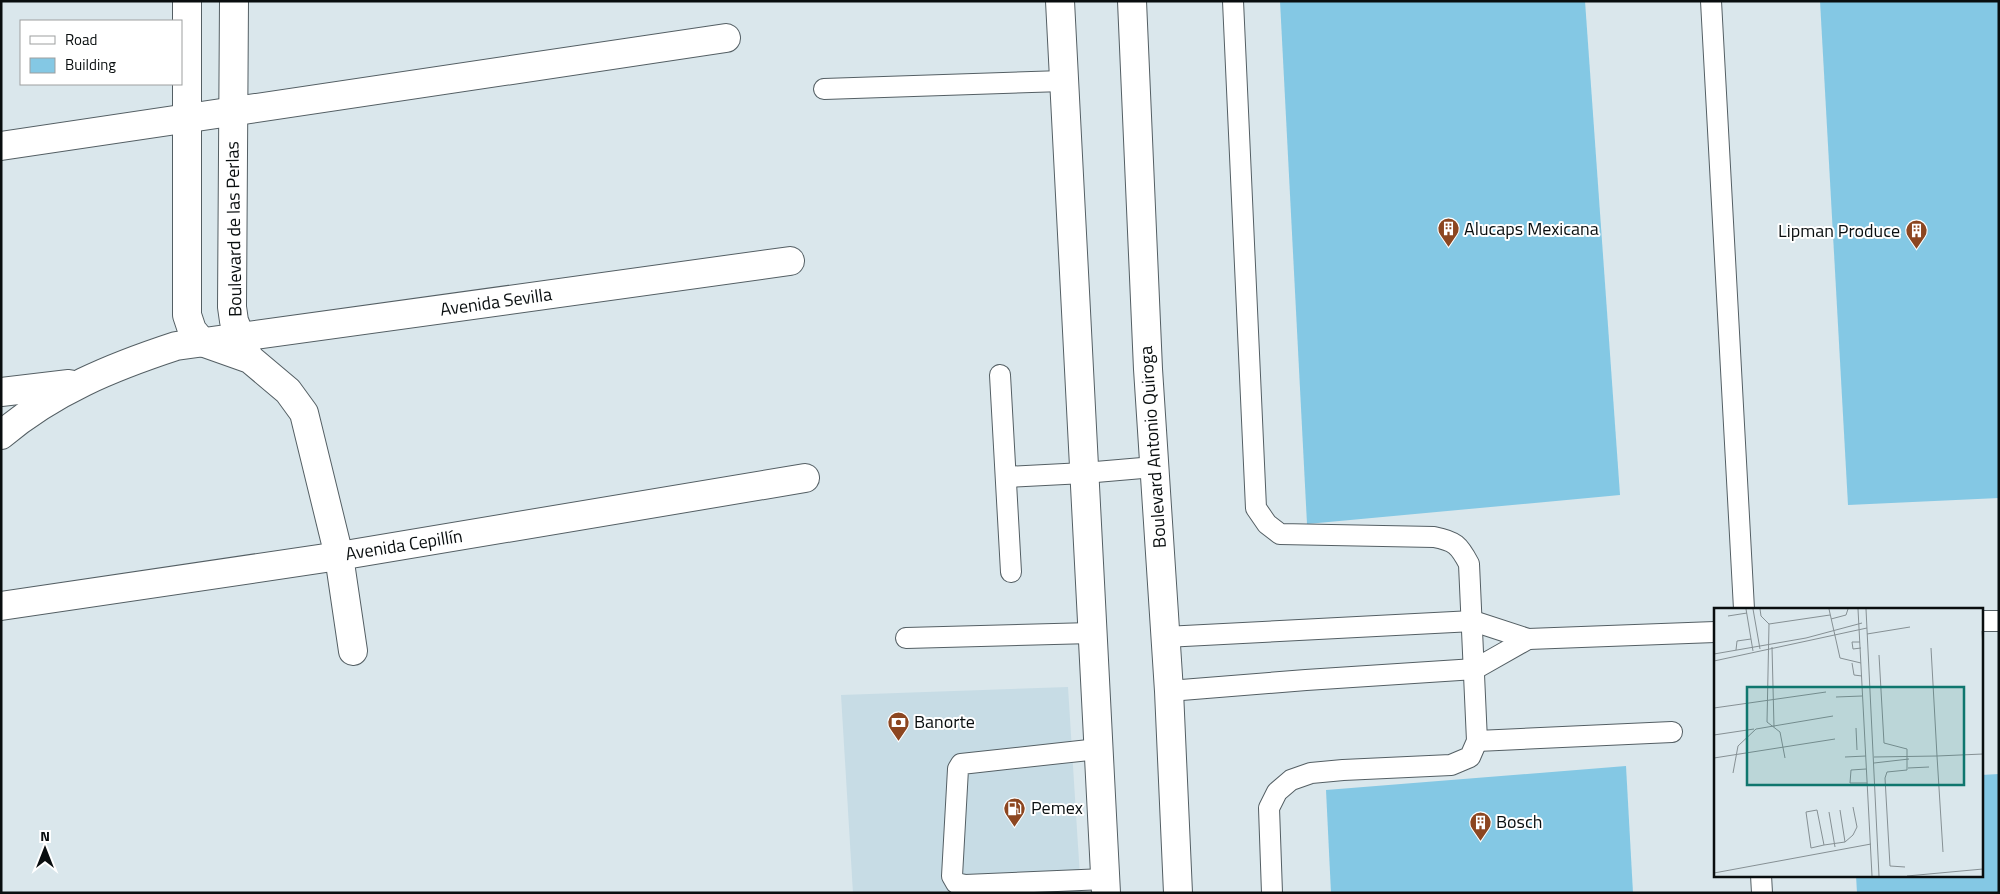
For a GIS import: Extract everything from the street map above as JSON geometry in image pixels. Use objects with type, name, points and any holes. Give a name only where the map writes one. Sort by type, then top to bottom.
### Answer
[{"type":"street","points":[[188,1],[188,315],[192,330],[202,342]]},
{"type":"street","name":"Boulevard de las Perlas","points":[[234,1],[232,307],[244,349]]},
{"type":"street","points":[[1060,1],[1105,886]]},
{"type":"street","name":"Boulevard Antonio Quiroga","points":[[1132,1],[1154,467],[1166,637],[1178,893]]},
{"type":"street","points":[[1,146],[726,38]]},
{"type":"street","name":"Avenida Sevilla","points":[[80,382],[176,346],[202,342],[244,349],[790,261]]},
{"type":"street","points":[[244,349],[288,391],[304,414],[339,556],[353,651]]},
{"type":"street","points":[[1,392],[80,382]]},
{"type":"street","points":[[1,435],[26,414],[80,382]]},
{"type":"street","name":"Avenida Cepillín","points":[[1,606],[339,556],[806,478]]},
{"type":"lane","points":[[1233,1],[1256,508],[1267,524],[1280,534],[1434,537],[1452,541],[1462,550],[1469,564],[1476,669],[1477,741],[1470,757],[1451,765],[1350,769],[1311,773],[1291,780],[1277,792],[1270,808],[1272,893]]},
{"type":"lane","points":[[1710,1],[1744,608]]},
{"type":"lane","points":[[824,89],[1063,81]]},
{"type":"lane","points":[[1000,375],[1012,572]]},
{"type":"lane","points":[[1006,476],[1084,473],[1154,467]]},
{"type":"lane","points":[[1166,637],[1473,621],[1528,639],[1714,632]]},
{"type":"lane","points":[[1982,621],[1999,621]]},
{"type":"lane","points":[[906,638],[1092,633]]},
{"type":"lane","points":[[1169,691],[1476,669],[1528,639]]},
{"type":"lane","points":[[1477,741],[1672,732]]},
{"type":"lane","points":[[1098,749],[961,764],[958,769],[952,876],[956,883],[965,885],[1105,886]]},
{"type":"lane","points":[[1761,876],[1762,893]]},
{"type":"shaded area","points":[[1068,687],[1081,893],[853,893],[841,695]]},
{"type":"building","name":"Alucaps Mexicana","points":[[1280,1],[1585,1],[1620,495],[1307,524]]},
{"type":"building","name":"Lipman Produce","points":[[1820,1],[1999,1],[1999,498],[1848,505]]},
{"type":"building","name":"Bosch","points":[[1626,766],[1633,893],[1331,893],[1326,790]]},
{"type":"building","points":[[1999,774],[1999,893],[1857,893],[1856,876],[1982,876],[1982,775]]},
{"type":"place","name":"Alucaps Mexicana","points":[[1448,248]]},
{"type":"place","name":"Lipman Produce","points":[[1916,250]]},
{"type":"place","name":"Banorte","points":[[898,741]]},
{"type":"place","name":"Pemex","points":[[1015,827]]},
{"type":"place","name":"Bosch","points":[[1480,841]]}]
